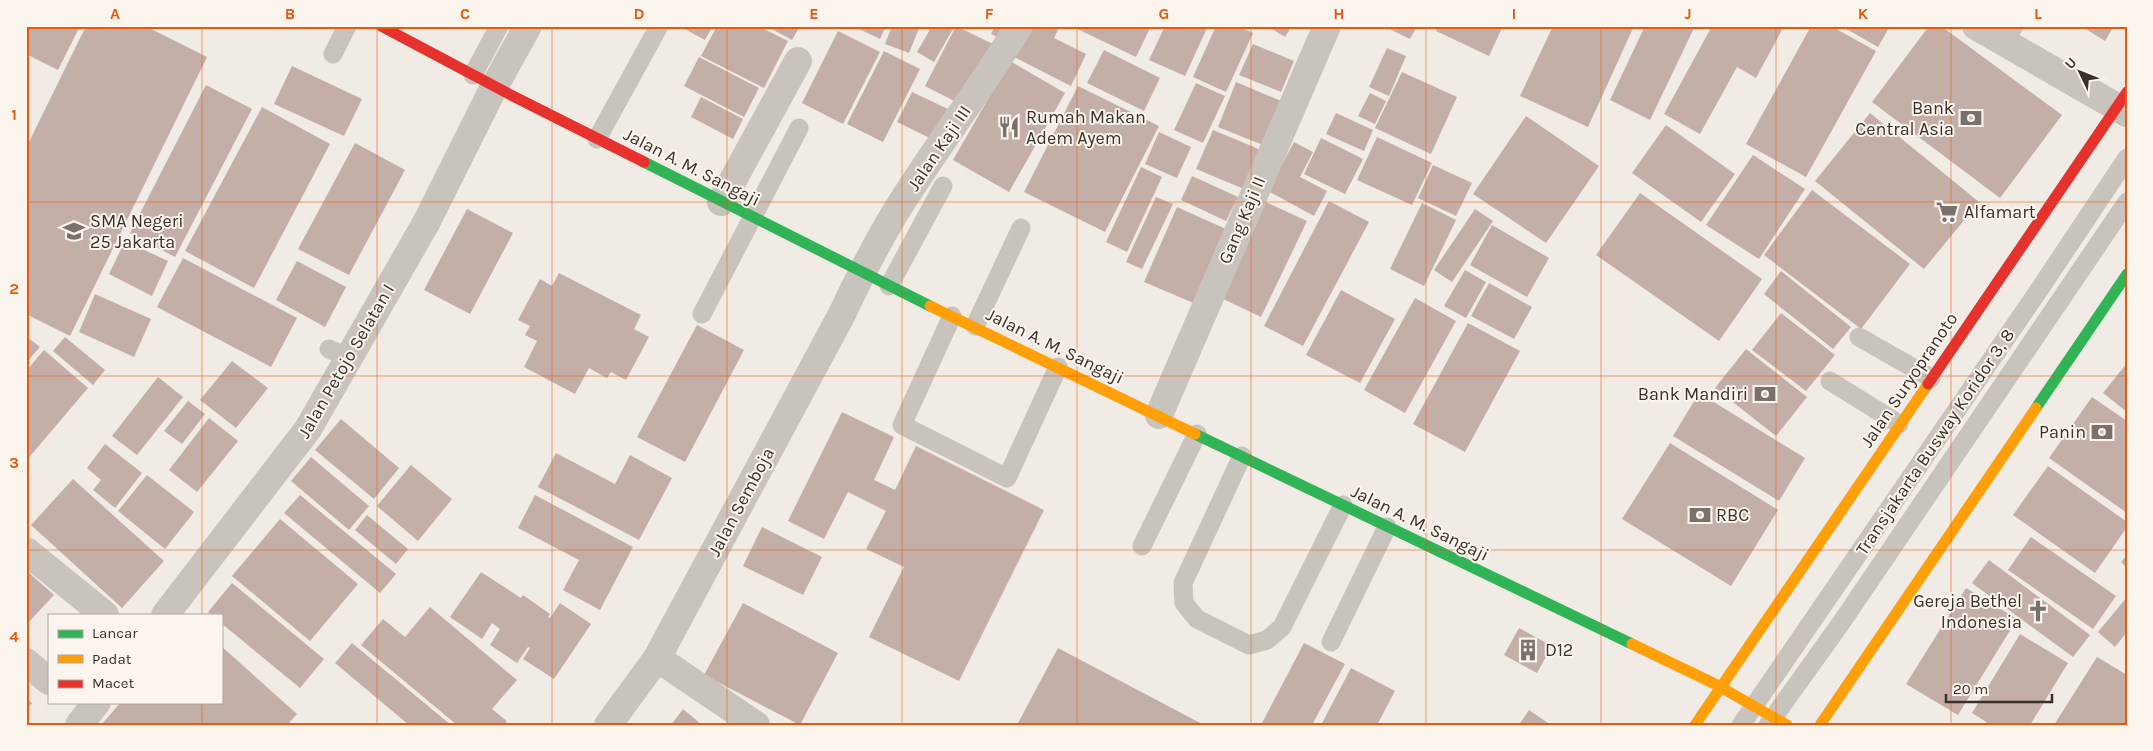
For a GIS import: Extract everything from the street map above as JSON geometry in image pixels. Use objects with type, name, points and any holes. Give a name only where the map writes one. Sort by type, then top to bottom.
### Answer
[{"type":"street","name":"Jalan Petojo Selatan I","points":[[166,614],[308,429],[339,353],[426,223],[484,81],[528,26]]},
{"type":"street","name":"Jalan Kaji III","points":[[861,272],[895,213],[987,78],[1019,26]]},
{"type":"street","name":"Gang Kaji II","points":[[1159,415],[1326,26]]},
{"type":"street","points":[[1976,26],[2009,34],[2123,104]]},
{"type":"street","name":"Jalan A. M. Sangaji","points":[[386,28],[597,139],[889,286],[1720,687],[1776,722]]},
{"type":"street","points":[[721,202],[798,61]]},
{"type":"street","name":"Jalan Suryopranoto","points":[[1695,725],[1900,424],[2123,104]]},
{"type":"street","name":"Jalan Semboja","points":[[608,725],[657,658],[842,314],[861,272]]},
{"type":"street","points":[[1820,725],[2127,274]]},
{"type":"street","points":[[26,551],[104,614]]},
{"type":"street","points":[[657,658],[756,725]]},
{"type":"street","points":[[26,662],[48,680]]},
{"type":"lane","points":[[333,54],[347,26]]},
{"type":"lane","points":[[484,81],[499,26]]},
{"type":"lane","points":[[597,139],[659,26]]},
{"type":"lane","points":[[702,314],[800,128]]},
{"type":"lane","name":"Transjakarta Busway Koridor 3, 8","points":[[1741,725],[1830,597],[2127,158]]},
{"type":"lane","points":[[889,286],[943,186]]},
{"type":"lane","name":"Transjakarta Busway Koridor 3, 8","points":[[1776,722],[1841,623],[2127,202]]},
{"type":"lane","points":[[975,326],[1021,228]]},
{"type":"lane","points":[[952,316],[902,425],[1007,478],[1058,367]]},
{"type":"lane","points":[[1859,337],[1932,378]]},
{"type":"lane","points":[[1830,380],[1900,424]]},
{"type":"lane","points":[[1142,546],[1197,434]]},
{"type":"lane","points":[[1242,456],[1183,583],[1184,603],[1196,618],[1248,644],[1267,640],[1282,627],[1343,505]]},
{"type":"lane","points":[[1331,642],[1387,527]]},
{"type":"building","points":[[26,26],[80,26],[58,70],[26,54]]},
{"type":"building","name":"SMA Negeri 25 Jakarta","points":[[86,26],[145,26],[207,57],[70,336],[26,314],[26,148]]},
{"type":"building","points":[[679,26],[713,26],[705,40]]},
{"type":"building","points":[[717,26],[758,26],[788,41],[764,88],[701,56]]},
{"type":"building","points":[[766,26],[800,26],[792,40]]},
{"type":"building","points":[[853,26],[886,26],[880,39]]},
{"type":"building","points":[[892,26],[920,26],[909,53],[885,44]]},
{"type":"building","points":[[932,26],[948,26],[953,29],[934,62],[917,52]]},
{"type":"building","points":[[956,26],[995,45],[962,105],[925,86]]},
{"type":"building","points":[[995,26],[1011,26],[1003,40],[991,34]]},
{"type":"building","points":[[1027,26],[1060,26],[1054,38],[1086,54],[1071,86],[1012,56]]},
{"type":"building","points":[[1071,26],[1151,26],[1136,57]]},
{"type":"building","points":[[1165,26],[1208,26],[1185,76],[1149,60]]},
{"type":"building","points":[[1216,26],[1237,26],[1253,33],[1226,92],[1193,77]]},
{"type":"building","points":[[1267,26],[1292,26],[1285,37]]},
{"type":"building","points":[[1383,26],[1417,26],[1410,39]]},
{"type":"building","points":[[1438,26],[1503,26],[1489,56],[1436,31]]},
{"type":"building","points":[[1553,26],[1634,26],[1588,127],[1520,96]]},
{"type":"building","points":[[1645,26],[1695,26],[1650,120],[1610,100]]},
{"type":"building","points":[[1712,26],[1784,26],[1756,78],[1737,67],[1700,134],[1664,114]]},
{"type":"building","points":[[1811,26],[1831,26],[1876,51],[1806,177],[1746,144]]},
{"type":"building","points":[[1841,26],[1890,26],[1878,47]]},
{"type":"building","points":[[1929,26],[1941,26],[2062,115],[2000,198],[1872,102]]},
{"type":"building","points":[[2081,26],[2114,26],[2105,41]]},
{"type":"building","points":[[838,31],[880,52],[843,124],[802,103]]},
{"type":"building","points":[[1253,44],[1294,61],[1281,92],[1239,75]]},
{"type":"building","points":[[1387,48],[1406,56],[1389,96],[1369,87]]},
{"type":"building","points":[[1104,50],[1160,78],[1144,111],[1087,83]]},
{"type":"building","points":[[884,51],[920,69],[883,142],[847,124]]},
{"type":"building","points":[[699,57],[759,88],[744,117],[684,86]]},
{"type":"building","name":"Rumah Makan Adem Ayem","points":[[1010,61],[1065,93],[1009,192],[953,160]]},
{"type":"building","points":[[292,66],[362,99],[344,136],[274,104]]},
{"type":"building","points":[[1402,72],[1457,97],[1431,154],[1375,128]]},
{"type":"building","points":[[1236,82],[1281,101],[1263,145],[1218,127]]},
{"type":"building","points":[[1196,83],[1225,96],[1203,143],[1174,130]]},
{"type":"building","points":[[206,85],[252,109],[175,257],[130,233]]},
{"type":"building","points":[[1078,86],[1159,126],[1105,232],[1024,192]]},
{"type":"building","points":[[912,92],[948,109],[932,139],[897,122]]},
{"type":"building","points":[[1370,93],[1386,101],[1375,124],[1358,116]]},
{"type":"building","points":[[701,97],[743,119],[733,139],[691,117]]},
{"type":"building","points":[[262,107],[330,144],[254,288],[185,251]]},
{"type":"building","points":[[1336,113],[1373,130],[1364,151],[1326,134]]},
{"type":"building","points":[[1870,113],[1979,202],[1924,269],[1815,181]]},
{"type":"building","points":[[1526,116],[1599,166],[1546,243],[1473,194]]},
{"type":"building","points":[[1666,125],[1735,174],[1701,222],[1632,173]]},
{"type":"building","points":[[1213,130],[1261,150],[1244,189],[1196,169]]},
{"type":"building","points":[[1159,132],[1191,147],[1177,178],[1145,164]]},
{"type":"building","points":[[1377,137],[1432,163],[1412,205],[1357,180]]},
{"type":"building","points":[[1321,138],[1363,159],[1345,194],[1304,174]]},
{"type":"building","points":[[1294,142],[1313,152],[1300,177],[1327,191],[1314,216],[1268,191]]},
{"type":"building","points":[[355,143],[405,170],[349,275],[298,249]]},
{"type":"building","points":[[1753,155],[1805,189],[1759,259],[1706,225]]},
{"type":"building","points":[[1433,165],[1472,183],[1456,216],[1418,198]]},
{"type":"building","points":[[1141,167],[1162,177],[1127,252],[1106,242]]},
{"type":"building","points":[[1192,176],[1238,197],[1226,221],[1181,200]]},
{"type":"building","points":[[1812,190],[1910,264],[1861,329],[1764,255]]},
{"type":"building","points":[[1640,193],[1762,279],[1719,341],[1596,255]]},
{"type":"building","points":[[1156,197],[1173,204],[1142,269],[1126,262]]},
{"type":"building","points":[[1261,200],[1307,221],[1261,317],[1215,295]]},
{"type":"building","points":[[1329,201],[1369,222],[1303,346],[1264,326]]},
{"type":"building","points":[[1422,203],[1456,220],[1424,286],[1390,269]]},
{"type":"building","points":[[1177,207],[1228,230],[1196,304],[1144,282]]},
{"type":"building","points":[[467,209],[513,233],[470,314],[424,290]]},
{"type":"building","points":[[1475,209],[1493,221],[1452,282],[1434,270]]},
{"type":"building","points":[[1492,225],[1549,258],[1527,297],[1470,265]]},
{"type":"building","points":[[125,241],[168,261],[152,296],[109,274]]},
{"type":"building","points":[[183,258],[297,318],[271,367],[157,307]]},
{"type":"building","points":[[297,261],[346,287],[325,327],[276,300]]},
{"type":"building","points":[[1465,270],[1486,282],[1466,318],[1444,306]]},
{"type":"building","points":[[1781,271],[1851,327],[1833,349],[1764,294]]},
{"type":"building","points":[[559,273],[641,315],[634,329],[649,337],[626,380],[611,372],[607,378],[589,368],[575,394],[524,367],[537,341],[525,335],[530,326],[518,320],[540,279],[552,286]]},
{"type":"building","points":[[1489,283],[1532,307],[1514,339],[1471,316]]},
{"type":"building","points":[[1341,290],[1395,319],[1360,383],[1306,355]]},
{"type":"building","points":[[95,294],[151,319],[134,357],[79,332]]},
{"type":"building","points":[[1415,298],[1456,321],[1405,413],[1364,390]]},
{"type":"building","points":[[1781,313],[1835,355],[1806,391],[1752,350]]},
{"type":"building","points":[[1468,323],[1520,351],[1465,452],[1413,424]]},
{"type":"building","points":[[697,325],[744,350],[685,462],[637,437]]},
{"type":"building","points":[[26,336],[40,347],[26,363]]},
{"type":"building","points":[[65,337],[105,370],[93,385],[53,351]]},
{"type":"building","points":[[1746,349],[1807,397],[1776,436],[1715,388]]},
{"type":"building","points":[[44,350],[88,388],[26,461],[26,371]]},
{"type":"building","points":[[232,361],[268,388],[236,428],[200,400]]},
{"type":"building","points":[[2127,363],[2127,412],[2103,393]]},
{"type":"building","points":[[158,377],[183,397],[137,455],[112,436]]},
{"type":"building","points":[[1699,393],[1805,458],[1779,501],[1673,436]]},
{"type":"building","points":[[2092,397],[2127,421],[2127,513],[2049,458]]},
{"type":"building","points":[[188,401],[205,414],[182,444],[164,431]]},
{"type":"building","points":[[842,412],[894,437],[874,480],[895,490],[916,446],[1044,510],[959,681],[869,637],[904,567],[866,549],[886,511],[848,492],[824,539],[788,521]]},
{"type":"building","points":[[209,418],[238,441],[197,492],[169,470]]},
{"type":"building","points":[[341,419],[399,468],[374,499],[315,450]]},
{"type":"building","name":"RBC","points":[[1670,443],[1778,510],[1731,586],[1622,519]]},
{"type":"building","points":[[105,444],[142,473],[115,508],[93,490],[101,480],[87,468]]},
{"type":"building","points":[[556,453],[615,484],[630,455],[672,478],[639,540],[538,487]]},
{"type":"building","points":[[311,457],[369,506],[349,530],[291,481]]},
{"type":"building","points":[[411,465],[452,499],[418,541],[377,506]]},
{"type":"building","points":[[2048,466],[2127,522],[2127,527],[2095,573],[2013,515]]},
{"type":"building","points":[[147,475],[194,512],[165,549],[118,511]]},
{"type":"building","points":[[73,479],[164,561],[122,608],[31,525]]},
{"type":"building","points":[[300,495],[396,574],[380,593],[284,513]]},
{"type":"building","points":[[535,495],[633,547],[600,610],[563,590],[579,560],[518,528]]},
{"type":"building","points":[[367,515],[408,549],[396,564],[355,530]]},
{"type":"building","points":[[280,519],[358,584],[310,641],[232,576]]},
{"type":"building","points":[[762,527],[822,557],[803,595],[743,566]]},
{"type":"building","points":[[2031,537],[2116,596],[2093,629],[2008,570]]},
{"type":"building","points":[[2127,555],[2127,568],[2121,562]]},
{"type":"building","points":[[1989,560],[2090,635],[2073,657],[1972,583]]},
{"type":"building","points":[[26,570],[54,595],[26,625]]},
{"type":"building","points":[[481,572],[521,598],[523,595],[550,614],[548,617],[550,618],[560,603],[591,624],[554,679],[523,659],[530,648],[528,647],[517,663],[490,645],[500,629],[492,623],[482,639],[450,617]]},
{"type":"building","points":[[232,583],[324,659],[300,688],[222,624],[222,614],[211,614],[208,612]]},
{"type":"building","points":[[1966,588],[2017,619],[1958,715],[1906,684]]},
{"type":"building","points":[[2127,597],[2127,632],[2115,647],[2098,632]]},
{"type":"building","points":[[743,603],[838,653],[800,725],[704,675]]},
{"type":"building","points":[[430,607],[517,680],[492,709],[507,721],[504,725],[457,725],[361,645],[383,619],[405,637]]},
{"type":"building","name":"D12","points":[[1519,628],[1552,646],[1537,673],[1504,655]]},
{"type":"building","points":[[2020,634],[2068,663],[2030,725],[1991,725],[1972,713]]},
{"type":"building","points":[[352,643],[451,725],[409,725],[335,663]]},
{"type":"building","points":[[1304,643],[1345,664],[1312,725],[1261,725]]},
{"type":"building","points":[[222,647],[297,714],[287,725],[101,725],[119,704],[222,704]]},
{"type":"building","points":[[1058,648],[1204,725],[1017,725]]},
{"type":"building","points":[[2097,657],[2127,675],[2127,725],[2054,725]]},
{"type":"building","points":[[1351,668],[1395,691],[1377,725],[1321,725]]},
{"type":"building","points":[[26,698],[32,703],[26,711]]},
{"type":"building","points":[[683,709],[702,725],[671,725]]},
{"type":"building","points":[[1529,710],[1551,725],[1519,725]]},
{"type":"traffic: fast","points":[[644,162],[930,306]]},
{"type":"traffic: fast","points":[[2036,408],[2127,274]]},
{"type":"traffic: fast","points":[[1195,434],[1632,644]]},
{"type":"traffic: slow","points":[[930,306],[1195,434]]},
{"type":"traffic: slow","points":[[1695,725],[1928,384]]},
{"type":"traffic: slow","points":[[1820,725],[2036,408]]},
{"type":"traffic: slow","points":[[1632,644],[1715,684],[1787,725]]},
{"type":"traffic: jam","points":[[381,26],[509,94],[644,162]]},
{"type":"traffic: jam","points":[[1928,384],[2127,92]]},
{"type":"place","name":"Bank Central Asia","points":[[1971,118]]},
{"type":"place","name":"Rumah Makan Adem Ayem","points":[[1009,127]]},
{"type":"place","name":"Alfamart","points":[[1947,212]]},
{"type":"place","name":"SMA Negeri 25 Jakarta","points":[[74,231]]},
{"type":"place","name":"Bank Mandiri","points":[[1765,394]]},
{"type":"place","name":"Panin","points":[[2102,432]]},
{"type":"place","name":"RBC","points":[[1700,515]]},
{"type":"place","name":"Gereja Bethel Indonesia","points":[[2038,611]]},
{"type":"place","name":"D12","points":[[1528,650]]}]
